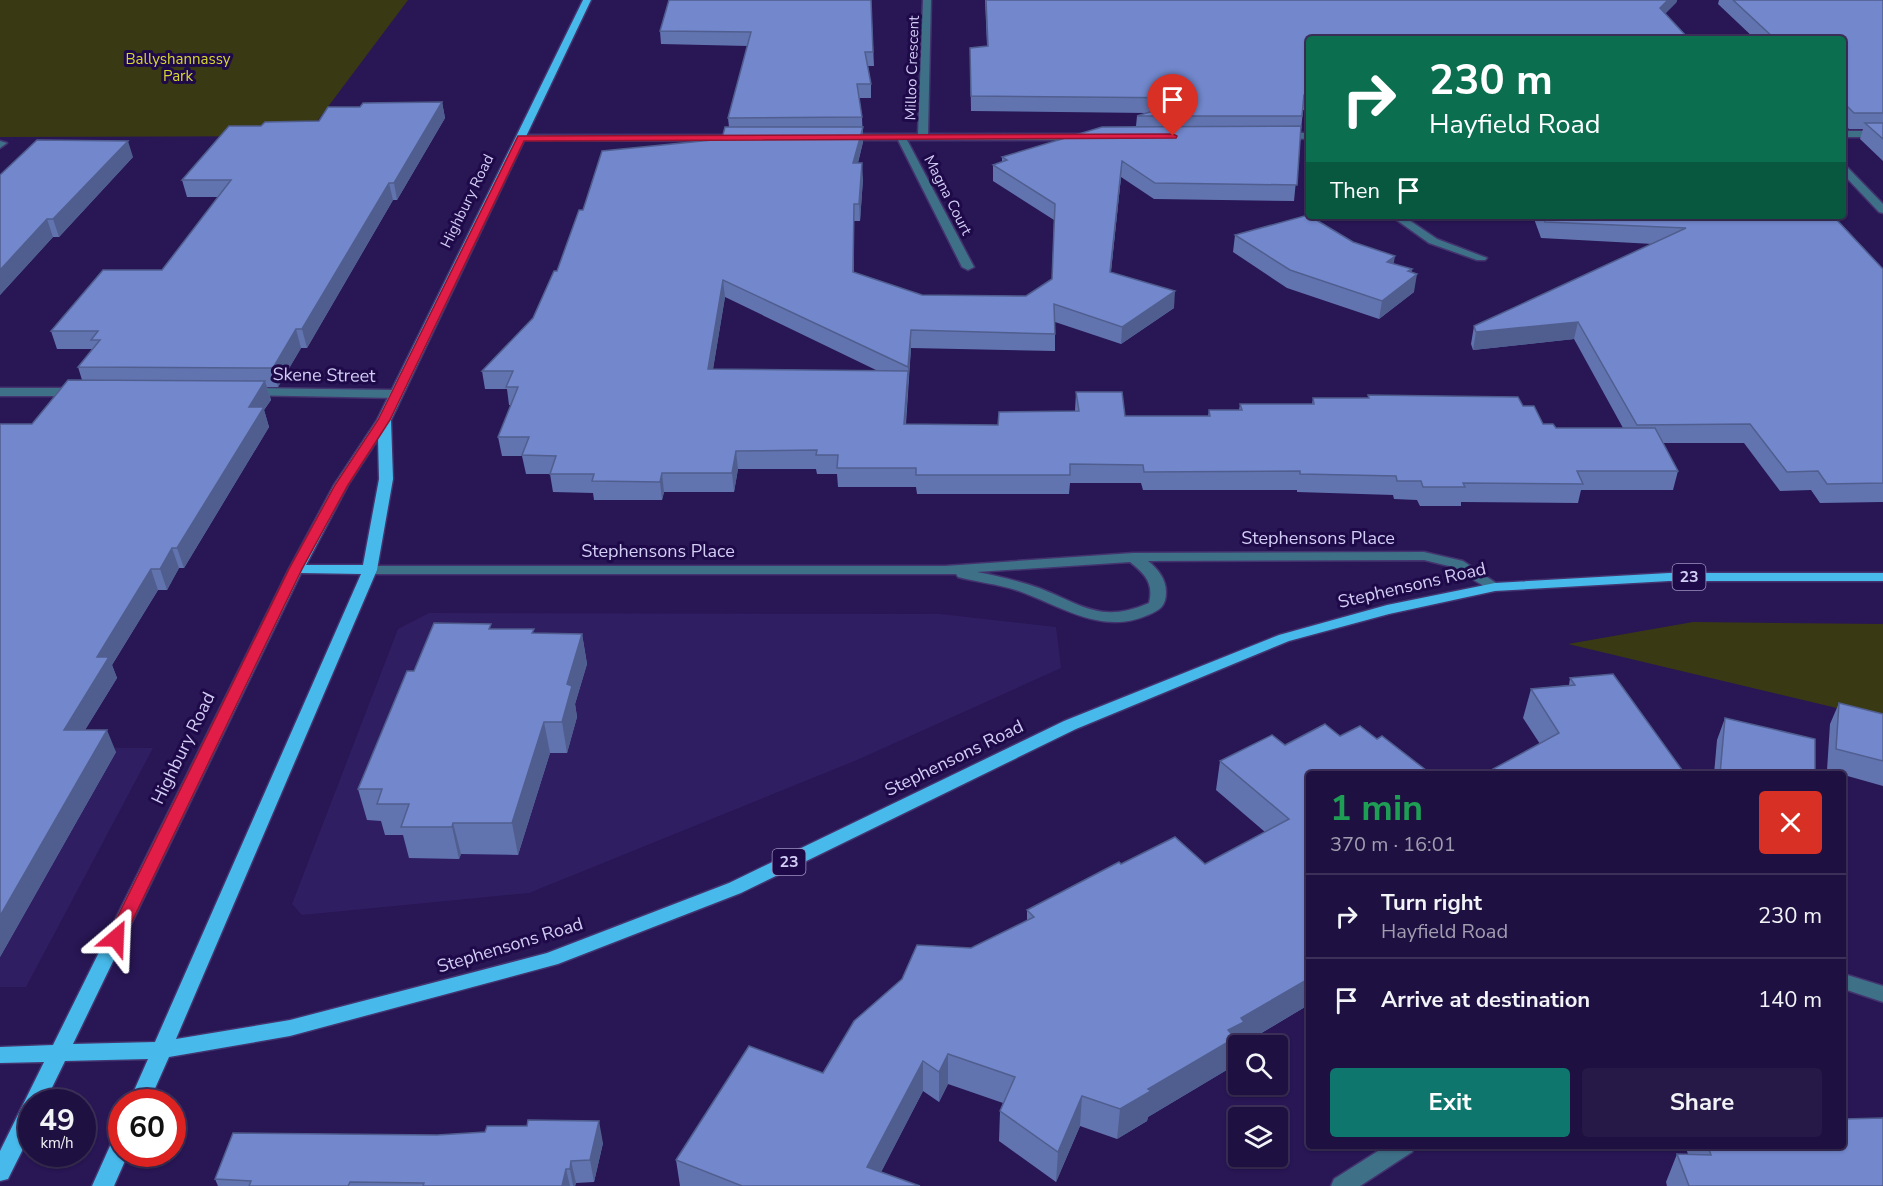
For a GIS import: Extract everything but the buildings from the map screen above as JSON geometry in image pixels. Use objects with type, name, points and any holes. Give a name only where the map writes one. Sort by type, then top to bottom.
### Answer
[{"type":"main road","name":"Highbury Road","points":[[41,1089],[296,569],[341,485],[384,420],[587,0]]},
{"type":"main road","name":"Highbury Road","points":[[145,1089],[370,570],[386,479],[384,420]]},
{"type":"main road","points":[[296,569],[370,570]]},
{"type":"main road","name":"Stephensons Road","points":[[58,1055],[162,1050],[290,1028],[551,959],[735,888],[1070,725],[1284,638],[1387,610],[1495,587],[1669,577],[1883,577]]},
{"type":"main road","name":"23","points":[[0,1055],[58,1055]]},
{"type":"main road","points":[[0,1172],[18,1137]]},
{"type":"main road","points":[[103,1186],[111,1167]]},
{"type":"street","name":"Milloo Crescent","points":[[923,137],[927,0]]},
{"type":"street","points":[[1846,134],[1883,134]]},
{"type":"street","points":[[1274,136],[1306,136]]},
{"type":"street","points":[[832,137],[1097,137]]},
{"type":"street","name":"Magna Court","points":[[902,137],[968,267]]},
{"type":"street","points":[[521,138],[750,138]]},
{"type":"street","points":[[1846,172],[1883,210]]},
{"type":"street","points":[[1400,219],[1433,241],[1481,258]]},
{"type":"street","points":[[0,392],[95,392]]},
{"type":"street","name":"Skene Street","points":[[237,392],[396,394]]},
{"type":"street","name":"Stephensons Place","points":[[370,570],[945,570],[1133,557],[1366,558],[1424,556],[1458,564],[1495,587]]},
{"type":"street","name":"Stephensons Place","points":[[945,570],[1020,586],[1054,599],[1083,615],[1107,618],[1140,615],[1156,606],[1160,594],[1156,577],[1153,571],[1133,557]]},
{"type":"street","points":[[1846,983],[1883,994]]},
{"type":"street","points":[[1342,1186],[1399,1149]]},
{"type":"shaded area","points":[[429,613],[940,614],[1056,627],[1061,668],[857,760],[529,893],[302,915],[292,904],[398,629]]},
{"type":"shaded area","points":[[0,747],[153,748],[26,987],[0,987]]},
{"type":"green space","name":"Ballyshannassy Park","points":[[0,0],[408,0],[306,136],[0,137]]},
{"type":"green space","points":[[1693,622],[1883,624],[1883,719],[1568,644]]},
{"type":"route","points":[[116,938],[296,569],[341,485],[384,420],[521,138],[1173,136]]}]
